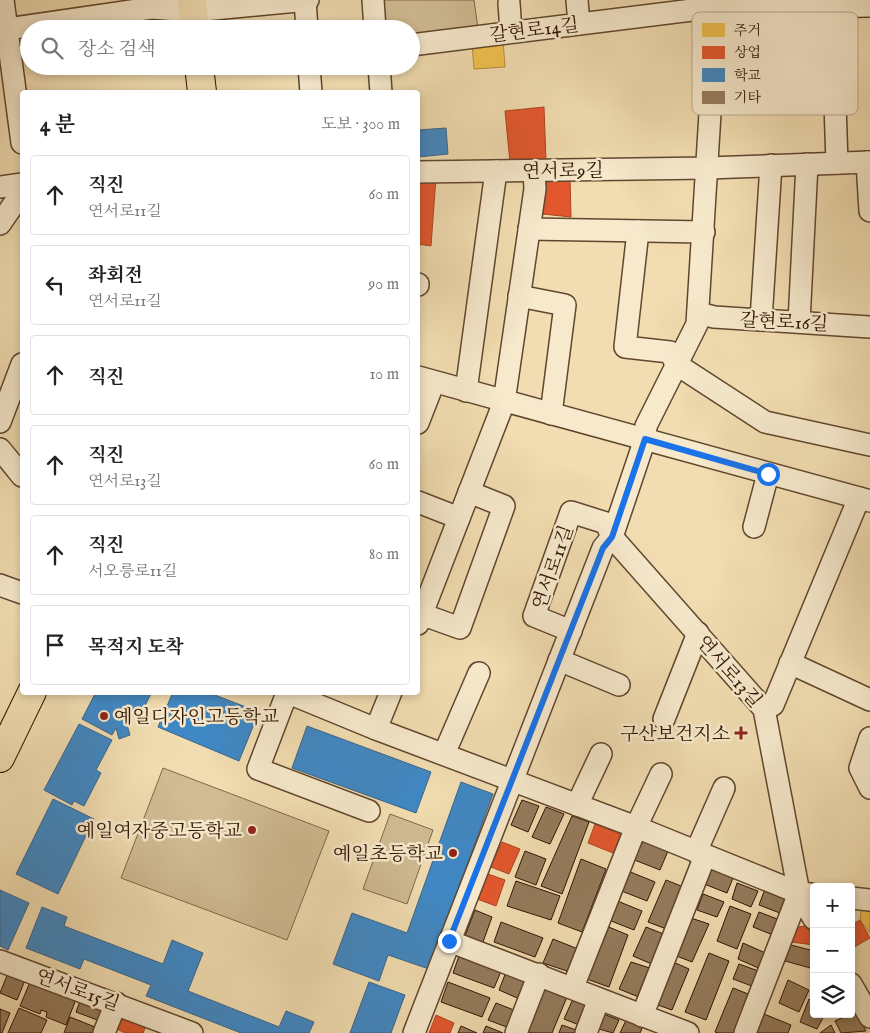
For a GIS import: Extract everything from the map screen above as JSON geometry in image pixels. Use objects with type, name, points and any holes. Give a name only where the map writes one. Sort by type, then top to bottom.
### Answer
[{"type":"main road","points":[[200,75],[202,90]]},
{"type":"main road","points":[[2,749],[30,695]]},
{"type":"street","points":[[3,0],[4,29],[20,130]]},
{"type":"street","points":[[67,20],[150,8],[193,13],[301,0],[305,20]]},
{"type":"street","points":[[372,0],[374,20]]},
{"type":"street","points":[[577,0],[579,24]]},
{"type":"street","points":[[509,3],[511,32]]},
{"type":"street","name":"갈현로14길","points":[[420,44],[717,4],[857,4]]},
{"type":"street","points":[[4,29],[20,27]]},
{"type":"street","points":[[310,75],[311,90]]},
{"type":"street","points":[[380,75],[381,90]]},
{"type":"street","points":[[529,230],[704,232],[711,115]]},
{"type":"street","points":[[835,115],[836,163]]},
{"type":"street","points":[[869,162],[870,211]]},
{"type":"street","name":"연서로9길","points":[[420,172],[708,168],[869,162]]},
{"type":"street","points":[[799,322],[807,164]]},
{"type":"street","points":[[761,320],[771,165]]},
{"type":"street","points":[[420,616],[504,402],[535,189],[534,171]]},
{"type":"street","points":[[466,391],[496,172]]},
{"type":"street","points":[[0,187],[20,184]]},
{"type":"street","points":[[0,224],[20,195]]},
{"type":"street","points":[[638,231],[626,347],[670,352],[676,364],[765,422],[870,445]]},
{"type":"street","name":"연서로11길","points":[[571,512],[534,616],[571,631],[603,548],[612,537],[645,439],[646,426],[697,324],[704,232]]},
{"type":"street","points":[[519,296],[565,305],[551,414]]},
{"type":"street","name":"갈현로16길","points":[[698,313],[714,317],[870,326]]},
{"type":"street","points":[[0,422],[20,373]]},
{"type":"street","points":[[420,412],[426,380],[865,500],[790,663],[773,705],[764,709]]},
{"type":"street","points":[[0,449],[20,474]]},
{"type":"street","points":[[754,527],[768,474]]},
{"type":"street","points":[[420,619],[460,628],[504,506],[469,492]]},
{"type":"street","points":[[420,503],[459,518]]},
{"type":"street","name":"연서로13길","points":[[571,512],[606,523],[612,537],[764,709],[806,894]]},
{"type":"street","points":[[0,585],[20,592]]},
{"type":"street","points":[[414,1033],[571,631]]},
{"type":"street","points":[[664,719],[698,633]]},
{"type":"street","points":[[559,660],[619,684]]},
{"type":"street","points":[[790,663],[870,700]]},
{"type":"street","points":[[444,754],[479,673]]},
{"type":"street","points":[[286,695],[258,769],[369,811]]},
{"type":"street","points":[[300,695],[312,697],[376,729],[636,827],[700,854],[806,894]]},
{"type":"street","points":[[376,729],[390,695]]},
{"type":"street","points":[[869,782],[860,768],[870,738]]},
{"type":"street","points":[[576,805],[601,754]]},
{"type":"street","points":[[573,987],[636,827],[661,774]]},
{"type":"street","points":[[649,1023],[700,854],[724,788]]},
{"type":"street","points":[[806,894],[810,906]]},
{"type":"street","points":[[745,1033],[806,894]]},
{"type":"street","points":[[855,898],[870,900]]},
{"type":"street","points":[[449,941],[573,987],[649,1023],[688,1033]]},
{"type":"street","name":"연서로15길","points":[[0,961],[116,1003],[186,1032]]},
{"type":"street","points":[[517,1033],[539,974]]},
{"type":"street","points":[[855,991],[870,1017]]},
{"type":"street","points":[[586,1033],[599,998]]},
{"type":"street","points":[[104,1033],[116,1003]]},
{"type":"shaded area","points":[[373,0],[474,0],[479,36],[420,42],[420,20],[374,20]]},
{"type":"shaded area","points":[[163,768],[329,831],[287,940],[121,878]]},
{"type":"shaded area","points":[[390,814],[433,830],[407,904],[363,889]]},
{"type":"building: 주거","points":[[503,40],[505,67],[474,69],[472,43]]},
{"type":"building: 주거","points":[[861,910],[870,910],[870,933],[860,920]]},
{"type":"building: 상업","points":[[544,107],[546,161],[510,163],[505,111]]},
{"type":"building: 상업","points":[[535,176],[570,177],[571,217],[533,213]]},
{"type":"building: 상업","points":[[420,177],[436,177],[431,246],[420,244]]},
{"type":"building: 상업","points":[[595,824],[627,837],[618,855],[588,843]]},
{"type":"building: 상업","points":[[502,842],[520,849],[509,874],[491,867]]},
{"type":"building: 상업","points":[[488,874],[505,880],[496,906],[477,899]]},
{"type":"building: 상업","points":[[860,920],[870,938],[855,947],[855,928],[855,923]]},
{"type":"building: 상업","points":[[808,926],[810,944],[791,942],[796,927]]},
{"type":"building: 상업","points":[[436,1015],[454,1023],[450,1033],[429,1033]]},
{"type":"building: 상업","points":[[123,1016],[146,1026],[143,1033],[125,1033],[117,1029]]},
{"type":"building: 학교","points":[[446,128],[448,154],[420,157],[420,130]]},
{"type":"building: 학교","name":"예일디자인고등학교","points":[[94,695],[150,695],[139,717],[124,714],[130,735],[119,739],[116,728],[112,735],[82,719]]},
{"type":"building: 학교","points":[[172,695],[215,695],[259,712],[239,761],[158,727]]},
{"type":"building: 학교","points":[[79,724],[112,740],[96,770],[101,773],[84,806],[74,801],[72,805],[44,790]]},
{"type":"building: 학교","points":[[307,726],[431,772],[416,813],[292,768]]},
{"type":"building: 학교","name":"예일초등학교","points":[[461,782],[493,794],[429,969],[388,955],[379,981],[333,964],[352,913],[407,933]]},
{"type":"building: 학교","points":[[53,799],[94,819],[58,894],[16,874]]},
{"type":"building: 학교","points":[[0,890],[29,903],[8,950],[0,946]]},
{"type":"building: 학교","points":[[42,907],[67,917],[64,926],[163,964],[172,940],[203,953],[188,991],[279,1027],[286,1011],[314,1022],[309,1033],[241,1033],[146,996],[151,985],[84,959],[80,969],[26,948]]},
{"type":"building: 학교","points":[[369,982],[405,995],[391,1033],[350,1033]]},
{"type":"building: 기타","points":[[522,800],[539,806],[528,832],[511,825]]},
{"type":"building: 기타","points":[[546,807],[564,814],[550,844],[532,837]]},
{"type":"building: 기타","points":[[572,816],[589,822],[562,894],[541,886]]},
{"type":"building: 기타","points":[[641,841],[668,851],[660,870],[632,859]]},
{"type":"building: 기타","points":[[525,851],[546,859],[536,885],[515,877]]},
{"type":"building: 기타","points":[[581,859],[606,869],[582,932],[558,923]]},
{"type":"building: 기타","points":[[709,868],[733,878],[727,893],[704,884]]},
{"type":"building: 기타","points":[[628,871],[655,882],[647,901],[619,890]]},
{"type":"building: 기타","points":[[666,880],[686,888],[669,930],[648,922]]},
{"type":"building: 기타","points":[[516,881],[560,896],[551,920],[507,906]]},
{"type":"building: 기타","points":[[737,883],[758,891],[751,907],[732,899]]},
{"type":"building: 기타","points":[[765,889],[792,900],[785,915],[759,905]]},
{"type":"building: 기타","points":[[703,894],[724,902],[717,917],[697,910]]},
{"type":"building: 기타","points":[[615,900],[642,911],[634,930],[606,919]]},
{"type":"building: 기타","points":[[730,906],[751,914],[737,949],[717,941]]},
{"type":"building: 기타","points":[[475,910],[492,917],[483,942],[465,936]]},
{"type":"building: 기타","points":[[759,912],[785,922],[778,937],[753,927]]},
{"type":"building: 기타","points":[[691,918],[709,924],[692,962],[674,955]]},
{"type":"building: 기타","points":[[501,922],[543,938],[535,957],[494,942]]},
{"type":"building: 기타","points":[[604,925],[628,935],[609,987],[584,978]]},
{"type":"building: 기타","points":[[646,927],[666,935],[654,965],[633,956]]},
{"type":"building: 기타","points":[[553,939],[578,949],[570,972],[543,963]]},
{"type":"building: 기타","points":[[743,943],[770,955],[763,970],[738,959]]},
{"type":"building: 기타","points":[[791,945],[810,950],[810,968],[785,961]]},
{"type":"building: 기타","points":[[460,953],[502,969],[494,988],[453,973]]},
{"type":"building: 기타","points":[[709,953],[729,961],[706,1020],[685,1012]]},
{"type":"building: 기타","points":[[671,961],[689,969],[672,1010],[652,1003]]},
{"type":"building: 기타","points":[[631,962],[653,969],[641,998],[619,989]]},
{"type":"building: 기타","points":[[739,964],[764,973],[757,988],[733,979]]},
{"type":"building: 기타","points":[[10,968],[27,975],[17,1000],[0,993]]},
{"type":"building: 기타","points":[[506,972],[532,982],[524,1001],[499,990]]},
{"type":"building: 기타","points":[[33,975],[78,994],[66,1025],[46,1017],[47,1012],[41,1010],[40,1014],[20,1006]]},
{"type":"building: 기타","points":[[788,980],[809,990],[799,1012],[779,1003]]},
{"type":"building: 기타","points":[[448,982],[490,998],[482,1017],[441,1002]]},
{"type":"building: 기타","points":[[545,988],[567,997],[552,1033],[532,1033],[526,1031]]},
{"type":"building: 기타","points":[[733,988],[753,996],[737,1033],[715,1032]]},
{"type":"building: 기타","points":[[82,996],[101,1003],[103,1013],[100,1021],[76,1012]]},
{"type":"building: 기타","points":[[573,999],[593,1007],[584,1027],[564,1019]]},
{"type":"building: 기타","points":[[809,999],[810,1018],[823,1018],[817,1029],[800,1022]]},
{"type":"building: 기타","points":[[496,1003],[519,1012],[512,1029],[488,1020]]},
{"type":"building: 기타","points":[[19,1008],[47,1020],[41,1033],[8,1033]]},
{"type":"building: 기타","points":[[0,1009],[10,1013],[2,1033],[0,1033]]},
{"type":"building: 기타","points":[[598,1012],[619,1020],[613,1033],[592,1027]]},
{"type":"building: 기타","points":[[855,1012],[866,1031],[841,1033],[835,1021],[842,1018],[855,1018]]},
{"type":"building: 기타","points":[[764,1014],[791,1025],[788,1033],[757,1033]]},
{"type":"building: 기타","points":[[70,1017],[95,1027],[92,1033],[64,1033]]},
{"type":"building: 기타","points":[[627,1018],[643,1026],[640,1033],[620,1033]]},
{"type":"building: 기타","points":[[562,1025],[582,1032],[582,1033],[559,1033]]},
{"type":"building: 기타","points":[[831,1025],[835,1033],[820,1033]]},
{"type":"building: 기타","points":[[461,1026],[477,1033],[458,1033]]},
{"type":"building: 기타","points":[[486,1026],[503,1033],[483,1033]]},
{"type":"place","name":"예일디자인고등학교","points":[[104,716]]},
{"type":"place","name":"구산보건지소","points":[[741,733]]},
{"type":"place","name":"예일여자중고등학교","points":[[252,830]]},
{"type":"place","name":"예일초등학교","points":[[453,853]]},
{"type":"route","points":[[449,941],[603,548],[612,537],[645,439],[768,474]]}]
